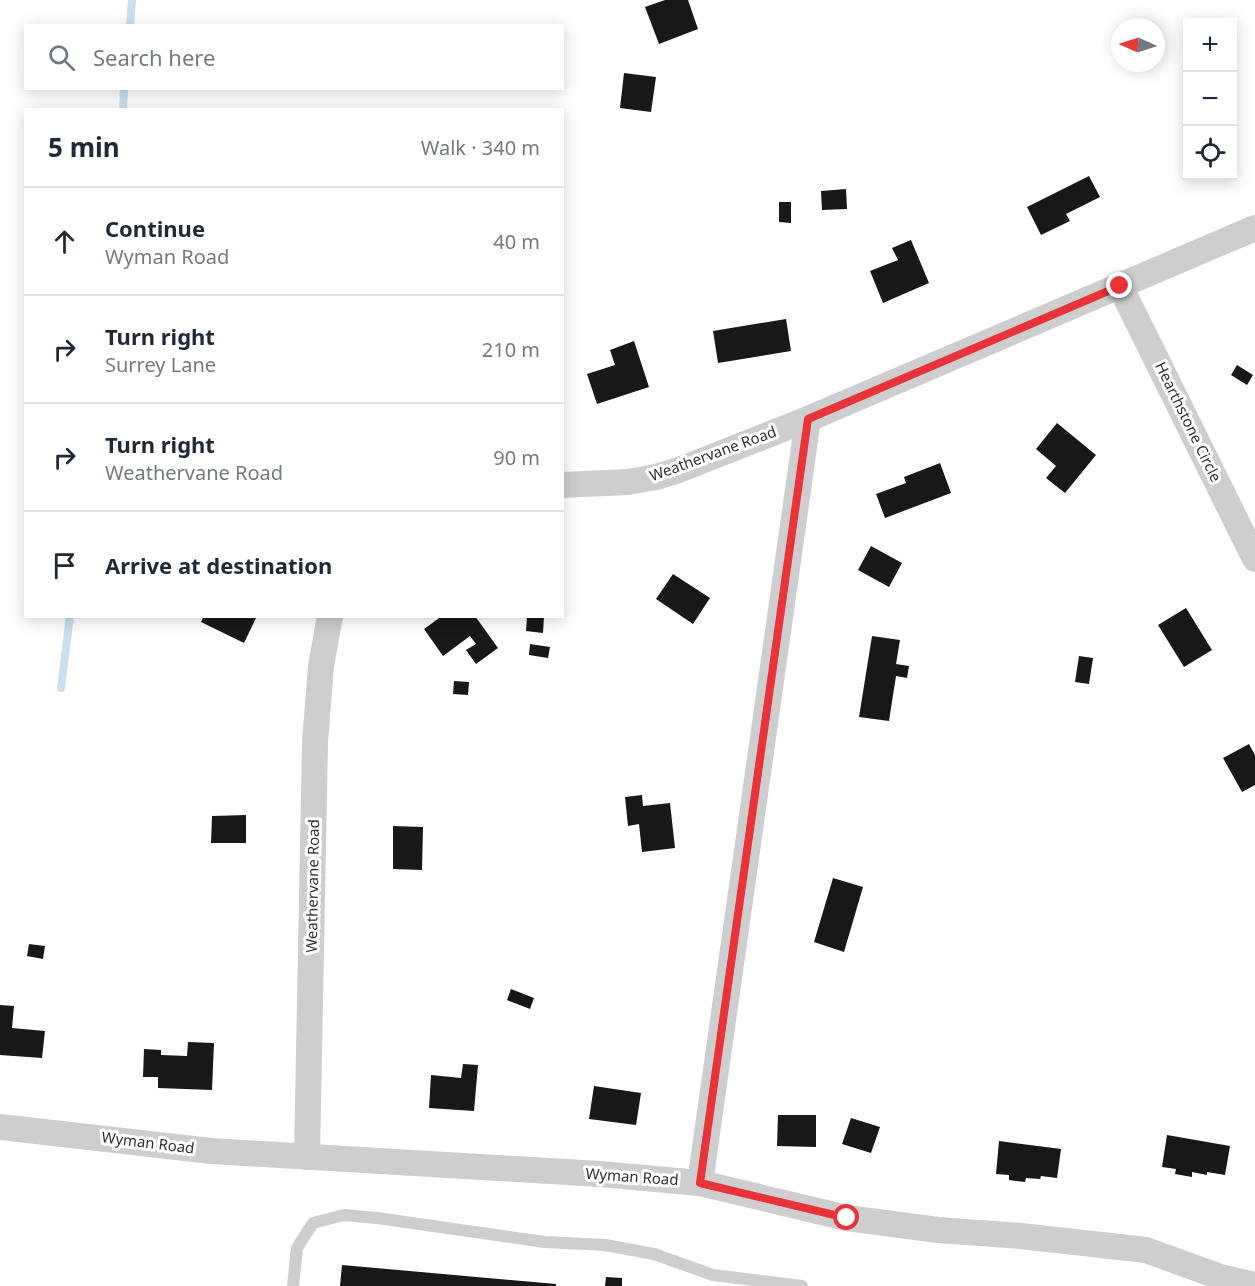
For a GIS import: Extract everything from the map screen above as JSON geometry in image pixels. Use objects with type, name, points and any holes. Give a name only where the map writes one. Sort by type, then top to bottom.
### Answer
[{"type":"street","name":"Weathervane Road","points":[[564,485],[603,484],[656,477],[679,470],[808,419],[1255,228]]},
{"type":"street","name":"Hearthstone Circle","points":[[1120,286],[1255,559]]},
{"type":"street","points":[[700,1183],[808,419]]},
{"type":"street","name":"Weathervane Road","points":[[307,1157],[316,732],[321,666],[330,618]]},
{"type":"street","name":"Wyman Road","points":[[0,1127],[211,1151],[600,1174],[700,1183],[847,1218],[938,1230],[1021,1236],[1146,1250],[1220,1277],[1255,1286]]},
{"type":"lane","points":[[293,1286],[297,1248],[314,1223],[344,1215],[545,1242],[605,1245],[654,1254],[713,1280],[802,1286]]},
{"type":"building","points":[[665,0],[688,0],[698,29],[659,44],[645,7]]},
{"type":"building","points":[[624,73],[656,77],[651,112],[620,108]]},
{"type":"building","points":[[1089,176],[1100,197],[1066,214],[1070,221],[1041,235],[1027,207]]},
{"type":"building","points":[[846,189],[847,209],[822,210],[821,191]]},
{"type":"building","points":[[779,202],[791,202],[791,223],[779,222]]},
{"type":"building","points":[[911,240],[929,283],[883,303],[870,271],[898,260],[892,248]]},
{"type":"building","points":[[786,319],[791,351],[718,363],[713,331]]},
{"type":"building","points":[[634,341],[649,387],[597,404],[587,374],[615,365],[610,350]]},
{"type":"building","points":[[1237,365],[1253,375],[1247,385],[1231,375]]},
{"type":"building","points":[[1057,423],[1096,455],[1065,493],[1046,478],[1056,466],[1036,449]]},
{"type":"building","points":[[940,463],[951,493],[885,518],[876,494],[906,483],[904,477]]},
{"type":"building","points":[[871,546],[902,563],[889,587],[858,570]]},
{"type":"building","points":[[673,574],[710,598],[693,624],[656,599]]},
{"type":"building","points":[[1186,608],[1212,650],[1184,667],[1158,625]]},
{"type":"building","points":[[203,618],[256,618],[244,643],[201,622]]},
{"type":"building","points":[[439,618],[476,618],[498,648],[476,664],[466,650],[476,644],[470,636],[443,656],[424,629]]},
{"type":"building","points":[[527,618],[544,618],[543,633],[526,631]]},
{"type":"building","points":[[872,636],[900,640],[896,664],[909,666],[907,678],[896,676],[889,721],[859,717]]},
{"type":"building","points":[[530,644],[550,647],[548,658],[529,655]]},
{"type":"building","points":[[1079,656],[1093,658],[1089,684],[1075,682]]},
{"type":"building","points":[[454,681],[469,682],[468,695],[453,694]]},
{"type":"building","points":[[1249,744],[1255,755],[1255,785],[1242,792],[1223,758]]},
{"type":"building","points":[[642,795],[643,806],[670,803],[675,848],[642,852],[639,824],[628,826],[625,797]]},
{"type":"building","points":[[246,815],[246,843],[211,843],[212,816]]},
{"type":"building","points":[[393,826],[423,827],[422,870],[393,869]]},
{"type":"building","points":[[833,878],[863,887],[844,952],[814,942]]},
{"type":"building","points":[[29,944],[45,946],[43,959],[27,956]]},
{"type":"building","points":[[511,989],[534,998],[530,1009],[507,1000]]},
{"type":"building","points":[[0,1005],[14,1006],[12,1028],[45,1031],[42,1058],[0,1055]]},
{"type":"building","points":[[188,1042],[214,1043],[212,1090],[158,1088],[158,1077],[143,1077],[144,1049],[161,1050],[161,1055],[187,1056]]},
{"type":"building","points":[[463,1064],[478,1065],[474,1111],[429,1108],[431,1075],[461,1078]]},
{"type":"building","points":[[594,1086],[641,1093],[636,1125],[589,1119]]},
{"type":"building","points":[[778,1115],[816,1115],[816,1147],[777,1146]]},
{"type":"building","points":[[851,1118],[880,1127],[871,1153],[842,1144]]},
{"type":"building","points":[[1167,1135],[1230,1146],[1225,1175],[1192,1172],[1192,1177],[1175,1174],[1176,1169],[1162,1167]]},
{"type":"building","points":[[999,1141],[1061,1149],[1057,1178],[1041,1176],[1040,1179],[1026,1178],[1025,1182],[1009,1180],[1009,1175],[996,1174]]},
{"type":"building","points":[[342,1265],[556,1284],[556,1286],[340,1286]]},
{"type":"building","points":[[606,1277],[622,1278],[622,1286],[605,1286]]},
{"type":"waterway","points":[[130,24],[132,0]]},
{"type":"waterway","points":[[123,108],[124,90]]},
{"type":"waterway","points":[[61,688],[70,618]]},
{"type":"route","points":[[847,1218],[700,1183],[808,419],[1120,286]]}]
